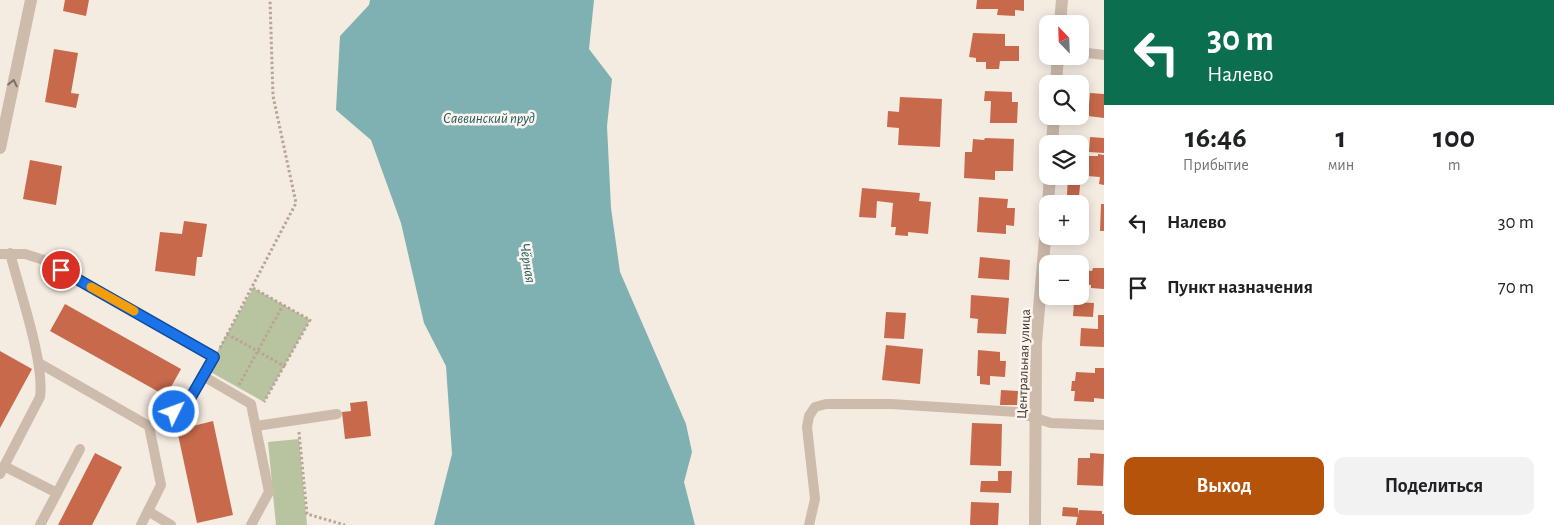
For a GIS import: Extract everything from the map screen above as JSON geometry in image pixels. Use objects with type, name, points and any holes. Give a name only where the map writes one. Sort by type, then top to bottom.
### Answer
[{"type":"street","points":[[0,148],[31,0]]},
{"type":"street","points":[[1061,15],[1062,0]]},
{"type":"street","name":"Центральная улица","points":[[1035,525],[1036,344],[1044,245]]},
{"type":"lane","points":[[1089,53],[1104,55]]},
{"type":"lane","points":[[56,493],[2,470],[40,397],[39,363],[5,254],[25,254],[44,260],[214,357],[187,404],[149,426]]},
{"type":"lane","points":[[39,363],[149,426],[161,485],[141,525]]},
{"type":"lane","points":[[204,376],[251,404],[269,492],[251,525]]},
{"type":"lane","points":[[809,525],[816,499],[807,427],[809,416],[815,407],[826,404],[891,404],[1017,412],[1051,422],[1104,425]]},
{"type":"lane","points":[[255,422],[298,420],[337,414]]},
{"type":"lane","points":[[40,525],[80,449]]},
{"type":"lane","points":[[148,512],[171,525]]},
{"type":"path","points":[[214,357],[253,288],[296,203],[273,96],[270,0]]},
{"type":"path","points":[[253,288],[310,320],[255,422]]},
{"type":"path","points":[[234,394],[283,305]]},
{"type":"path","points":[[227,334],[284,366]]},
{"type":"path","points":[[298,420],[305,510],[311,516],[345,525]]},
{"type":"green space","points":[[253,288],[310,320],[264,402],[207,370]]},
{"type":"green space","points":[[299,439],[307,525],[276,525],[268,442]]},
{"type":"water","name":"Саввинский пруд","points":[[370,0],[594,0],[589,49],[612,79],[607,126],[611,208],[620,272],[686,424],[692,452],[684,482],[695,525],[434,525],[452,454],[446,366],[424,323],[401,223],[371,140],[336,110],[340,36],[369,5]]},
{"type":"building","points":[[65,0],[89,0],[86,16],[63,11]]},
{"type":"building","points":[[977,0],[1024,0],[1024,11],[1015,10],[1015,16],[997,15],[998,9],[976,9]]},
{"type":"building","points":[[973,33],[1005,34],[1005,46],[1019,46],[1019,61],[1000,61],[999,69],[986,69],[986,62],[976,62],[976,58],[969,57]]},
{"type":"building","points":[[54,49],[78,53],[71,93],[79,94],[76,108],[45,102]]},
{"type":"building","points":[[985,91],[1012,92],[1012,102],[1018,102],[1017,123],[990,123],[991,101],[984,101]]},
{"type":"building","points":[[1090,93],[1104,94],[1104,118],[1089,116]]},
{"type":"building","points":[[900,97],[942,99],[940,147],[898,145],[899,128],[887,127],[888,111],[899,112]]},
{"type":"building","points":[[1090,137],[1104,138],[1104,153],[1089,152]]},
{"type":"building","points":[[985,138],[1014,139],[1013,171],[995,171],[995,180],[964,178],[965,152],[972,152],[973,139],[984,140]]},
{"type":"building","points":[[1098,154],[1104,155],[1104,185],[1099,184],[1100,177],[1089,176],[1089,156],[1098,156]]},
{"type":"building","points":[[30,160],[62,166],[56,205],[23,199]]},
{"type":"building","points":[[1068,185],[1080,185],[1079,195],[1067,195]]},
{"type":"building","points":[[862,188],[920,193],[919,201],[931,202],[928,234],[908,232],[908,236],[895,235],[896,227],[891,227],[893,203],[877,201],[876,218],[859,217]]},
{"type":"building","points":[[979,197],[1008,199],[1007,208],[1015,208],[1014,226],[1006,225],[1006,234],[977,232]]},
{"type":"building","points":[[1101,204],[1104,204],[1104,231],[1100,231]]},
{"type":"building","points":[[184,221],[207,224],[202,257],[197,257],[195,276],[155,271],[160,232],[182,234]]},
{"type":"building","points":[[980,257],[1010,260],[1009,280],[978,278]]},
{"type":"building","points":[[1093,268],[1104,268],[1104,289],[1091,288],[1091,285],[1089,285],[1089,271],[1092,271]]},
{"type":"building","points":[[971,295],[1009,298],[1006,334],[977,333],[978,319],[970,318]]},
{"type":"building","points":[[1094,303],[1093,317],[1073,316],[1074,305]]},
{"type":"building","points":[[65,304],[181,369],[166,396],[50,331]]},
{"type":"building","points":[[886,312],[906,313],[904,339],[884,338]]},
{"type":"building","points":[[1098,315],[1104,315],[1104,347],[1080,346],[1081,328],[1098,329]]},
{"type":"building","points":[[886,345],[923,349],[920,384],[882,380]]},
{"type":"building","points":[[978,350],[1000,352],[1000,361],[1006,361],[1005,377],[990,376],[990,385],[980,384],[980,376],[977,376]]},
{"type":"building","points":[[0,351],[32,369],[0,428]]},
{"type":"building","points":[[1095,368],[1104,368],[1104,399],[1094,398],[1094,402],[1074,401],[1075,391],[1071,391],[1072,381],[1075,381],[1076,372],[1095,373]]},
{"type":"building","points":[[1001,390],[1018,391],[1017,405],[1000,405]]},
{"type":"building","points":[[367,401],[371,436],[345,439],[342,412],[351,411],[350,403]]},
{"type":"building","points":[[213,421],[233,515],[197,523],[177,430]]},
{"type":"building","points":[[972,423],[1002,424],[1001,466],[970,465]]},
{"type":"building","points":[[95,453],[122,467],[92,525],[58,525]]},
{"type":"building","points":[[1090,453],[1104,454],[1103,486],[1077,485],[1078,458],[1090,458]]},
{"type":"building","points":[[998,471],[1012,471],[1011,493],[980,492],[981,481],[998,481]]},
{"type":"building","points":[[971,502],[999,503],[998,525],[970,525]]},
{"type":"building","points":[[1063,507],[1078,508],[1078,517],[1062,516]]},
{"type":"building","points":[[1079,510],[1102,511],[1102,514],[1104,514],[1104,525],[1076,525]]},
{"type":"slow traffic","points":[[91,287],[134,311]]},
{"type":"route","points":[[61,270],[214,357],[187,404],[174,412]]},
{"type":"water label","name":"Чёрная","points":[[528,263]]}]
